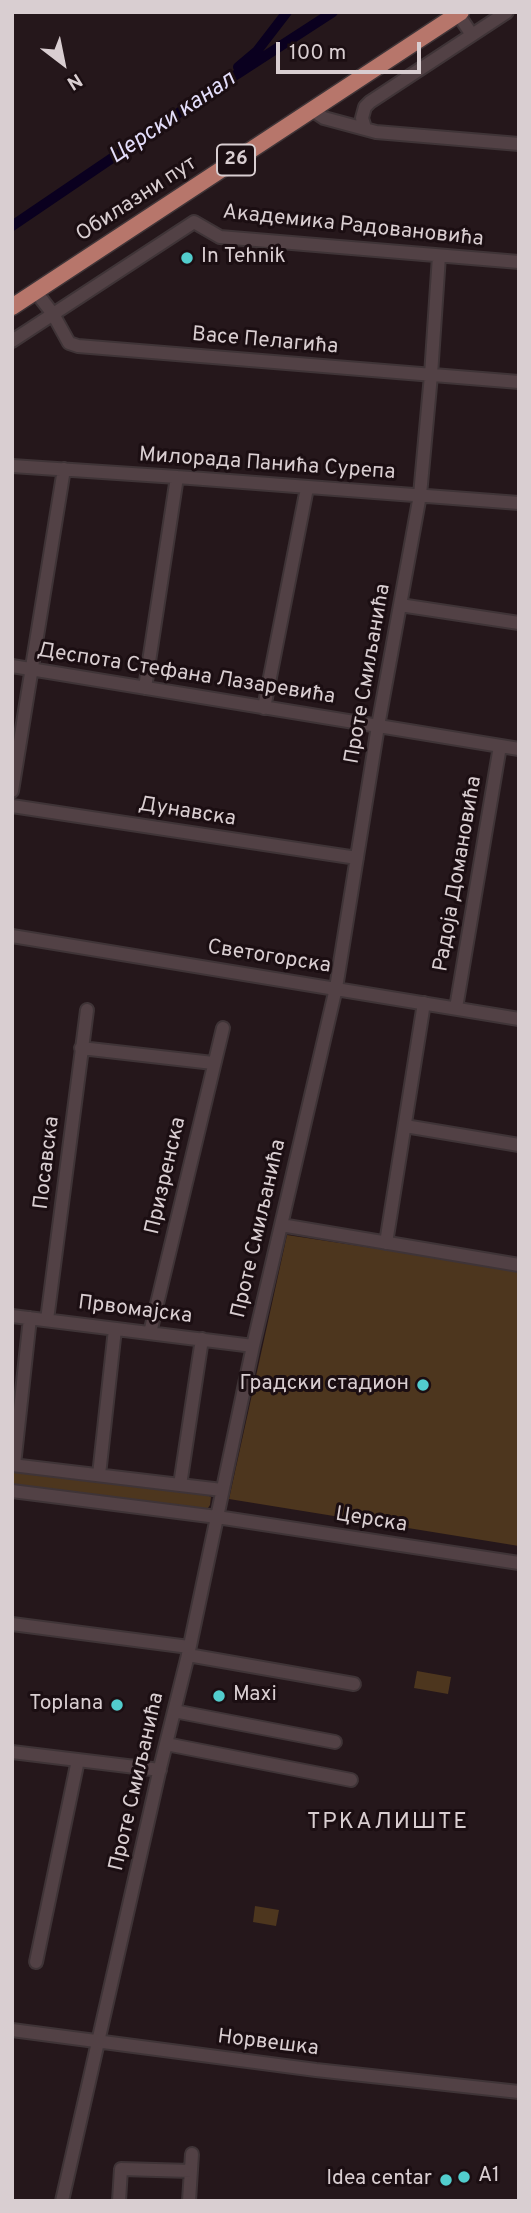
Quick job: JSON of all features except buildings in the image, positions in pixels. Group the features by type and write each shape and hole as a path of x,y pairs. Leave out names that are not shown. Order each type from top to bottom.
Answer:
{"main road":[{"name":"Обилазни пут","path":"12,307 459,13"}],"street":[{"path":"361,125 363,111 370,102 507,12"},
{"path":"459,13 471,34"},
{"path":"312,110 324,118 390,133 519,145"},
{"name":"Академика Радовановића","path":"12,341 194,222 220,237 519,262"},
{"name":"Проте Смиљанића","path":"62,2201 159,1770 189,1651 253,1346 336,988 378,726 420,495 439,256"},
{"name":"Васе Пелагића","path":"36,292 53,314 69,343 78,346 519,382"},
{"name":"Милорада Панића Сурепа","path":"12,466 519,503"},
{"path":"12,791 64,469"},
{"path":"145,688 177,477"},
{"path":"264,708 307,488"},
{"path":"400,605 519,623"},
{"name":"Деспота Стефана Лазаревића","path":"12,666 519,749"},
{"name":"Радоја Домановића","path":"456,1008 500,746"},
{"name":"Дунавска","path":"12,806 356,858"},
{"name":"Светогорска","path":"12,936 519,1019"},
{"path":"386,1243 424,1003"},
{"name":"Посавска","path":"47,1320 87,1010"},
{"name":"Призренска","path":"150,1333 223,1028"},
{"path":"81,1048 213,1063"},
{"path":"405,1126 519,1144"},
{"path":"281,1225 519,1265"},
{"name":"Првомајска","path":"12,1316 253,1346"},
{"path":"30,1318 13,1465 222,1490"},
{"path":"99,1475 115,1329"},
{"path":"180,1485 202,1339"},
{"name":"Церска","path":"12,1491 217,1517 519,1563"},
{"path":"12,1624 189,1651 354,1684"},
{"path":"174,1712 335,1742"},
{"path":"166,1744 351,1780"},
{"path":"12,1752 159,1770"},
{"path":"36,1962 78,1760"},
{"name":"Норвешка","path":"12,2030 316,2070 519,2092"},
{"path":"188,2201 192,2154"},
{"path":"119,2201 121,2169 191,2171"}],"shaded area":[{"path":"287,1235 519,1270 519,1546 229,1499"},
{"path":"12,1470 207,1495 211,1497 210,1505 206,1511 12,1487"},
{"path":"417,1671 451,1677 448,1694 414,1688"},
{"path":"255,1906 279,1910 276,1926 253,1922"}],"waterway":[{"path":"238,67 257,51 287,12"},
{"name":"Церски канал","path":"12,226 333,12"}],"place":[{"name":"In Tehnik","path":"187,258"},
{"name":"Градски стадион","path":"423,1385"},
{"name":"Maxi","path":"219,1696"},
{"name":"Toplana","path":"117,1705"},
{"name":"A1","path":"464,2177"},
{"name":"Idea centar","path":"446,2180"}],"district":[{"name":"ТРКАЛИШТЕ","path":"388,1823"}]}
